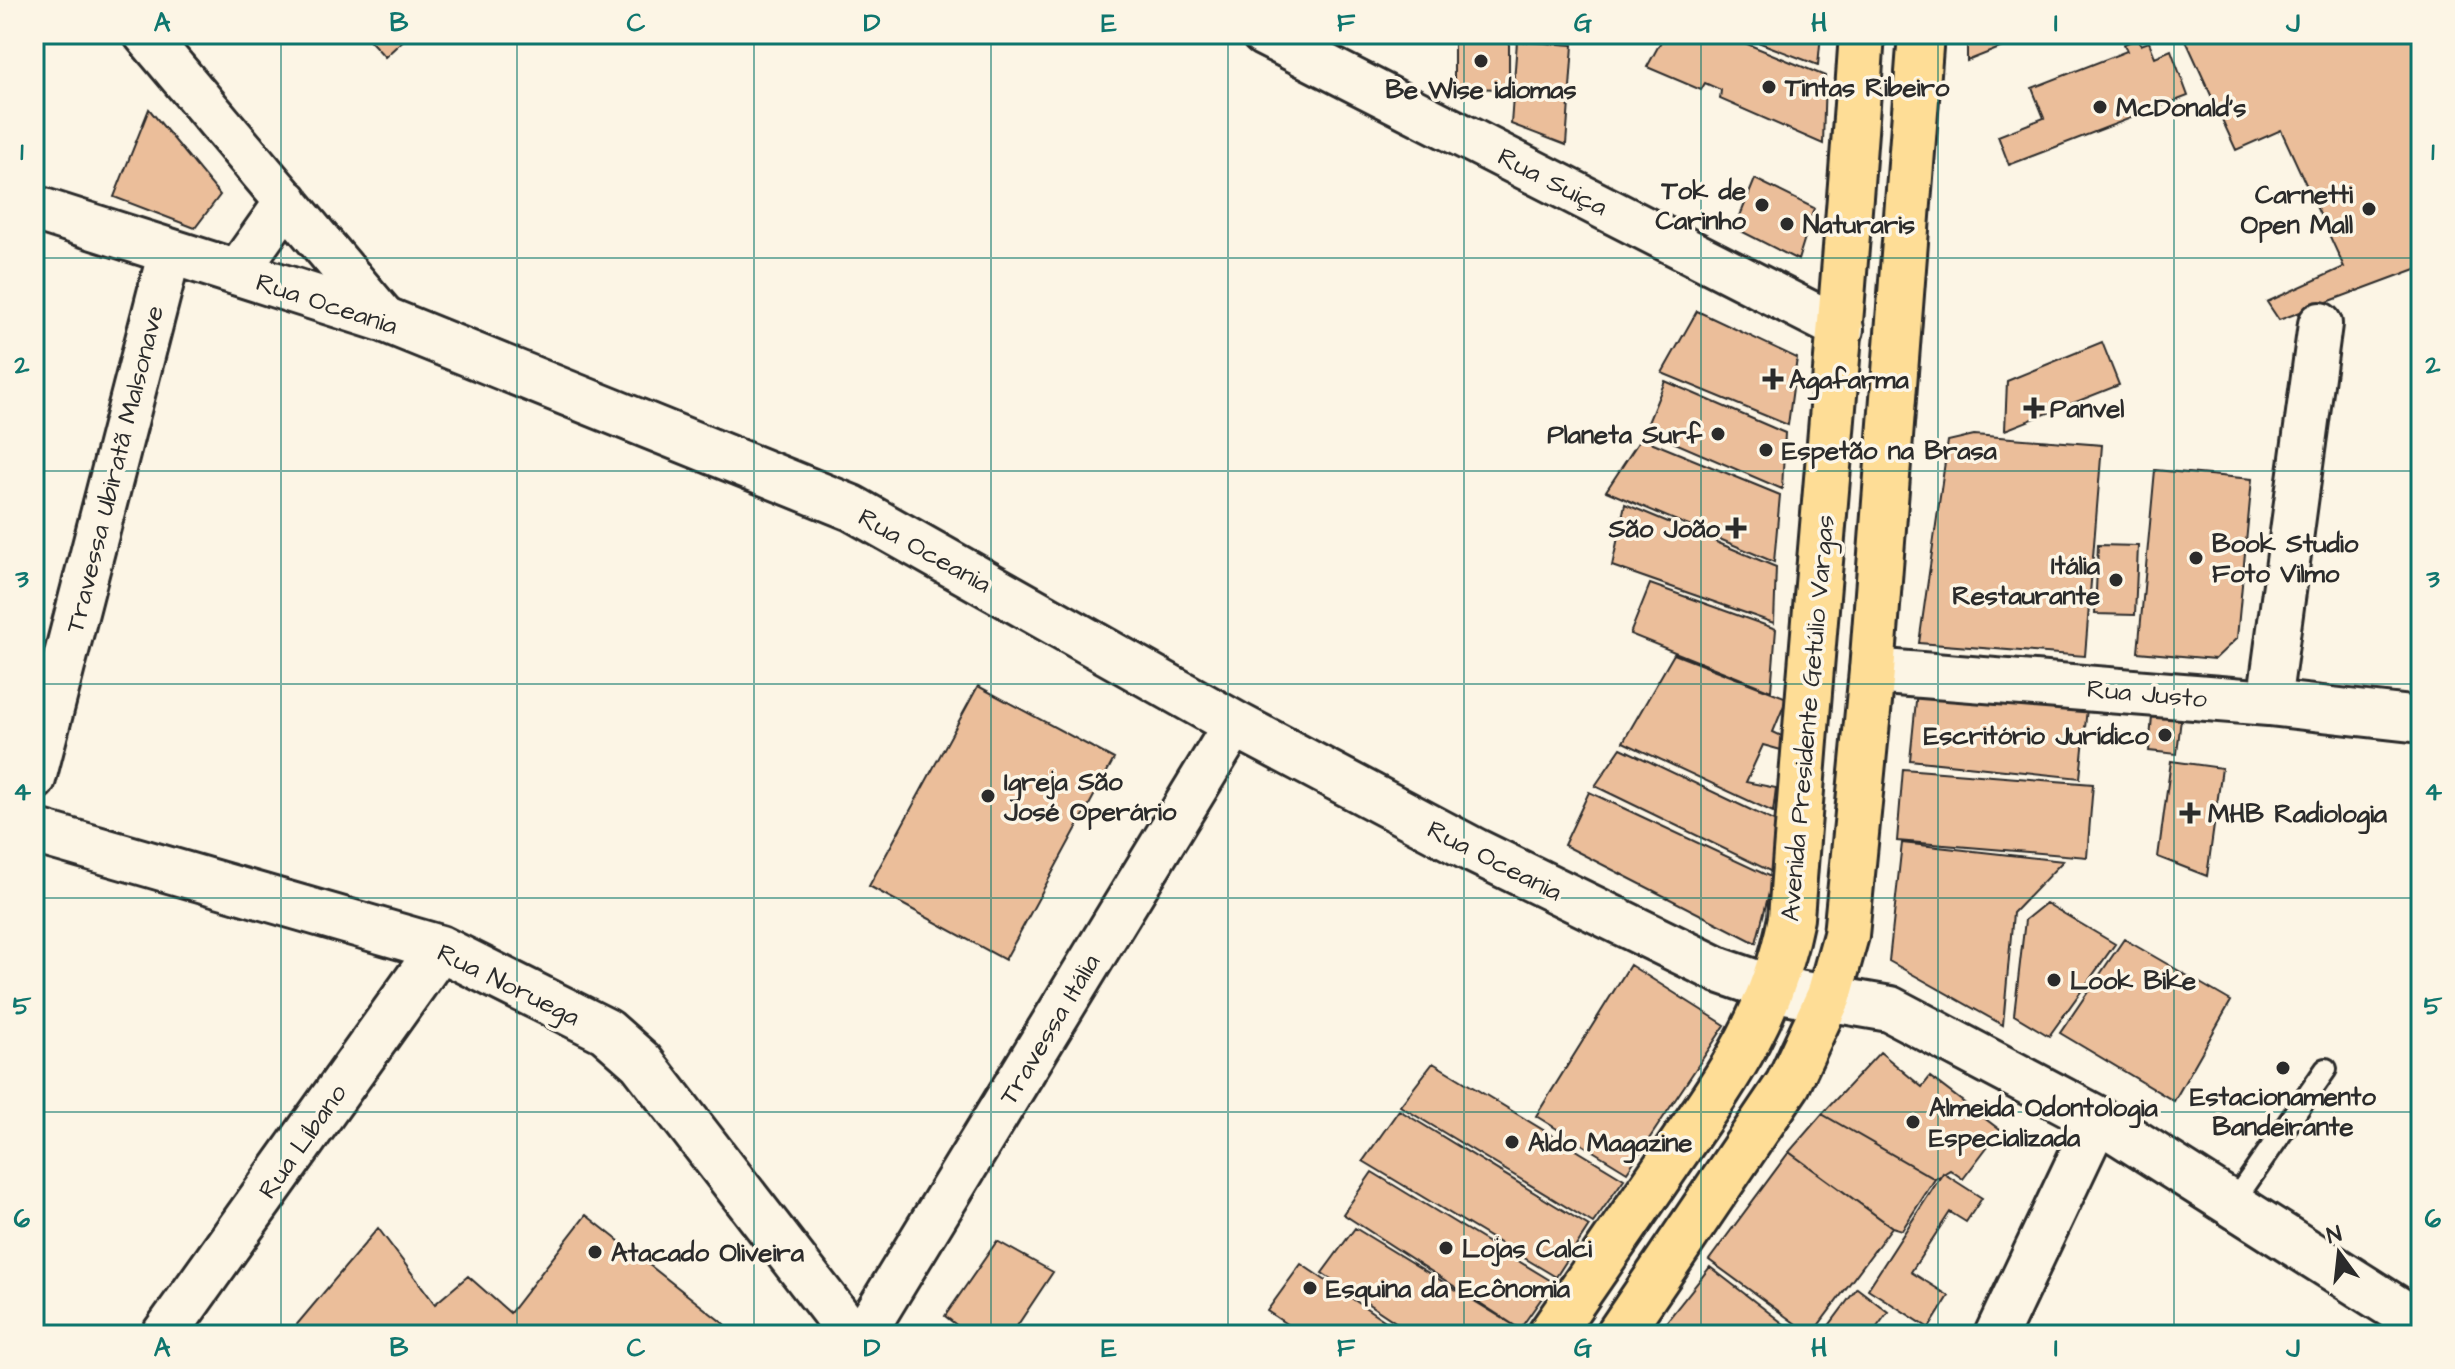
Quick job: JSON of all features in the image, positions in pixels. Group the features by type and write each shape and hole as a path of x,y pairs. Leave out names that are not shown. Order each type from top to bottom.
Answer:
{"main road":[{"name":"Avenida Presidente Getúlio Vargas","path":"1550,1335 1742,1057 1774,989 1791,918 1810,664 1842,329 1862,34"},
{"path":"1618,1335 1788,1084 1829,996 1846,935 1872,671 1921,34"}],"street":[{"path":"145,34 386,320"},
{"name":"Rua Suiça","path":"1263,34 1842,329"},
{"path":"236,273 287,201"},
{"name":"Rua Oceania","path":"34,208 386,320 852,508 1235,724 1475,851 1719,970 1774,989 1829,996 1890,1009 2098,1119 2421,1324"},
{"name":"Travessa Ubiratã Malsonave","path":"34,779 170,251"},
{"path":"2269,703 2320,324"},
{"name":"Rua Justo","path":"1872,671 2269,703 2421,720"},
{"name":"Travessa Itália","path":"863,1335 1235,724"},
{"name":"Rua Noruega","path":"34,831 440,948 606,1031 641,1062 852,1335"},
{"name":"Rua Líbano","path":"164,1335 440,948"},
{"path":"1996,1335 2098,1119"}],"lane":[{"path":"2232,1204 2326,1069"}],"building":[{"path":"364,34 410,34 385,57"},
{"name":"Be Wise idiomas","path":"1454,34 1509,34 1509,89 1454,88"},
{"name":"Tintas Ribeiro","path":"1665,34 1723,34 1825,76 1823,144 1720,99 1721,90 1705,83 1701,90 1647,67"},
{"path":"1737,34 1821,34 1818,65"},
{"path":"1967,34 2035,34 1967,61"},
{"name":"Carnetti Open Mall","path":"2183,34 2421,34 2421,267 2279,320 2267,302 2344,267 2281,130 2236,150"},
{"name":"McDonald's","path":"2139,38 2141,45 2149,42 2155,57 2171,50 2188,96 2009,165 1998,136 2044,118 2032,88 2127,51 2124,44"},
{"path":"1517,41 1573,45 1566,145 1511,124"},
{"path":"149,109 220,195 195,228 114,197"},
{"path":"1755,179 1814,208 1798,260 1735,228"},
{"path":"1697,311 1797,358 1788,425 1662,373"},
{"name":"Panvel","path":"2102,342 2119,385 2005,430 2007,381"},
{"path":"1665,381 1785,433 1782,489 1645,430"},
{"path":"1974,435 2102,445 2085,656 1919,643 1948,441"},
{"name":"São João","path":"1641,438 1780,495 1774,562 1606,491"},
{"name":"Book Studio Foto Vilmo","path":"2155,470 2252,479 2237,638 2215,659 2138,652"},
{"path":"1625,504 1776,567 1774,623 1612,566"},
{"name":"Itália Restaurante","path":"2098,545 2138,546 2135,615 2095,614"},
{"path":"1650,584 1776,629 1771,691 1630,634"},
{"path":"1674,654 1787,698 1773,732 1786,738 1781,750 1763,745 1746,782 1776,788 1773,812 1623,742"},
{"path":"978,686 1114,759 1005,960 869,886"},
{"path":"1917,691 2087,708 2080,778 1910,760"},
{"name":"Escritório Jurídico","path":"2152,716 2181,718 2177,754 2149,751"},
{"path":"1621,748 1776,822 1776,874 1595,786"},
{"name":"MHB Radiologia","path":"2171,761 2222,768 2207,876 2158,857"},
{"path":"1903,769 2093,784 2087,857 1897,841"},
{"path":"1589,792 1773,878 1756,943 1564,845"},
{"path":"1902,843 2063,861 2013,913 2003,1025 1889,961"},
{"name":"Look Bike","path":"2046,903 2115,944 2049,1036 2014,1015 2025,920"},
{"path":"2124,939 2231,1001 2174,1101 2060,1033"},
{"path":"1630,965 1725,1025 1627,1172 1536,1116"},
{"name":"Almeida Odontologia Especializada","path":"1880,1052 1922,1087 1930,1077 2000,1130 1963,1179 1950,1170 1935,1179 1822,1114"},
{"name":"Aldo Magazine","path":"1433,1063 1624,1179 1593,1223 1400,1106"},
{"path":"1399,1110 1589,1226 1556,1277 1363,1161"},
{"path":"1822,1114 1935,1179 1902,1230 1892,1227 1789,1152"},
{"path":"1789,1152 1892,1227 1811,1335 1709,1260"},
{"name":"Lojas Calci","path":"1372,1172 1553,1282 1520,1329 1343,1214"},
{"path":"1943,1173 1982,1198 1966,1222 1950,1212 1911,1272 1949,1296 1929,1328 1868,1289"},
{"name":"Atacado Oliveira","path":"586,1215 738,1335 288,1335 378,1228 435,1304 468,1276 510,1313"},
{"path":"1355,1228 1520,1329 1516,1335 1415,1335 1322,1273"},
{"path":"997,1241 1053,1272 1011,1335 969,1335 945,1316"},
{"name":"Esquina da Ecônomia","path":"1301,1264 1406,1335 1303,1335 1267,1311"},
{"path":"1710,1267 1798,1335 1656,1335"},
{"path":"1857,1288 1888,1312 1871,1335 1822,1335"}],"place":[{"name":"Be Wise idiomas","path":"1481,61"},
{"name":"Tintas Ribeiro","path":"1769,87"},
{"name":"McDonald's","path":"2100,107"},
{"name":"Tok de Carinho","path":"1762,205"},
{"name":"Carnetti Open Mall","path":"2369,209"},
{"name":"Naturaris","path":"1787,224"},
{"name":"Agafarma","path":"1773,379"},
{"name":"Panvel","path":"2034,408"},
{"name":"Planeta Surf","path":"1718,434"},
{"name":"Espetão na Brasa","path":"1766,450"},
{"name":"São João","path":"1736,528"},
{"name":"Book Studio Foto Vilmo","path":"2196,558"},
{"name":"Itália Restaurante","path":"2116,580"},
{"name":"Escritório Jurídico","path":"2165,735"},
{"name":"Igreja São José Operário","path":"988,796"},
{"name":"MHB Radiologia","path":"2190,813"},
{"name":"Look Bike","path":"2054,980"},
{"name":"Estacionamento Bandeirante","path":"2283,1068"},
{"name":"Almeida Odontologia Especializada","path":"1913,1122"},
{"name":"Aldo Magazine","path":"1512,1142"},
{"name":"Lojas Calci","path":"1446,1248"},
{"name":"Atacado Oliveira","path":"595,1252"},
{"name":"Esquina da Ecônomia","path":"1310,1288"}]}
